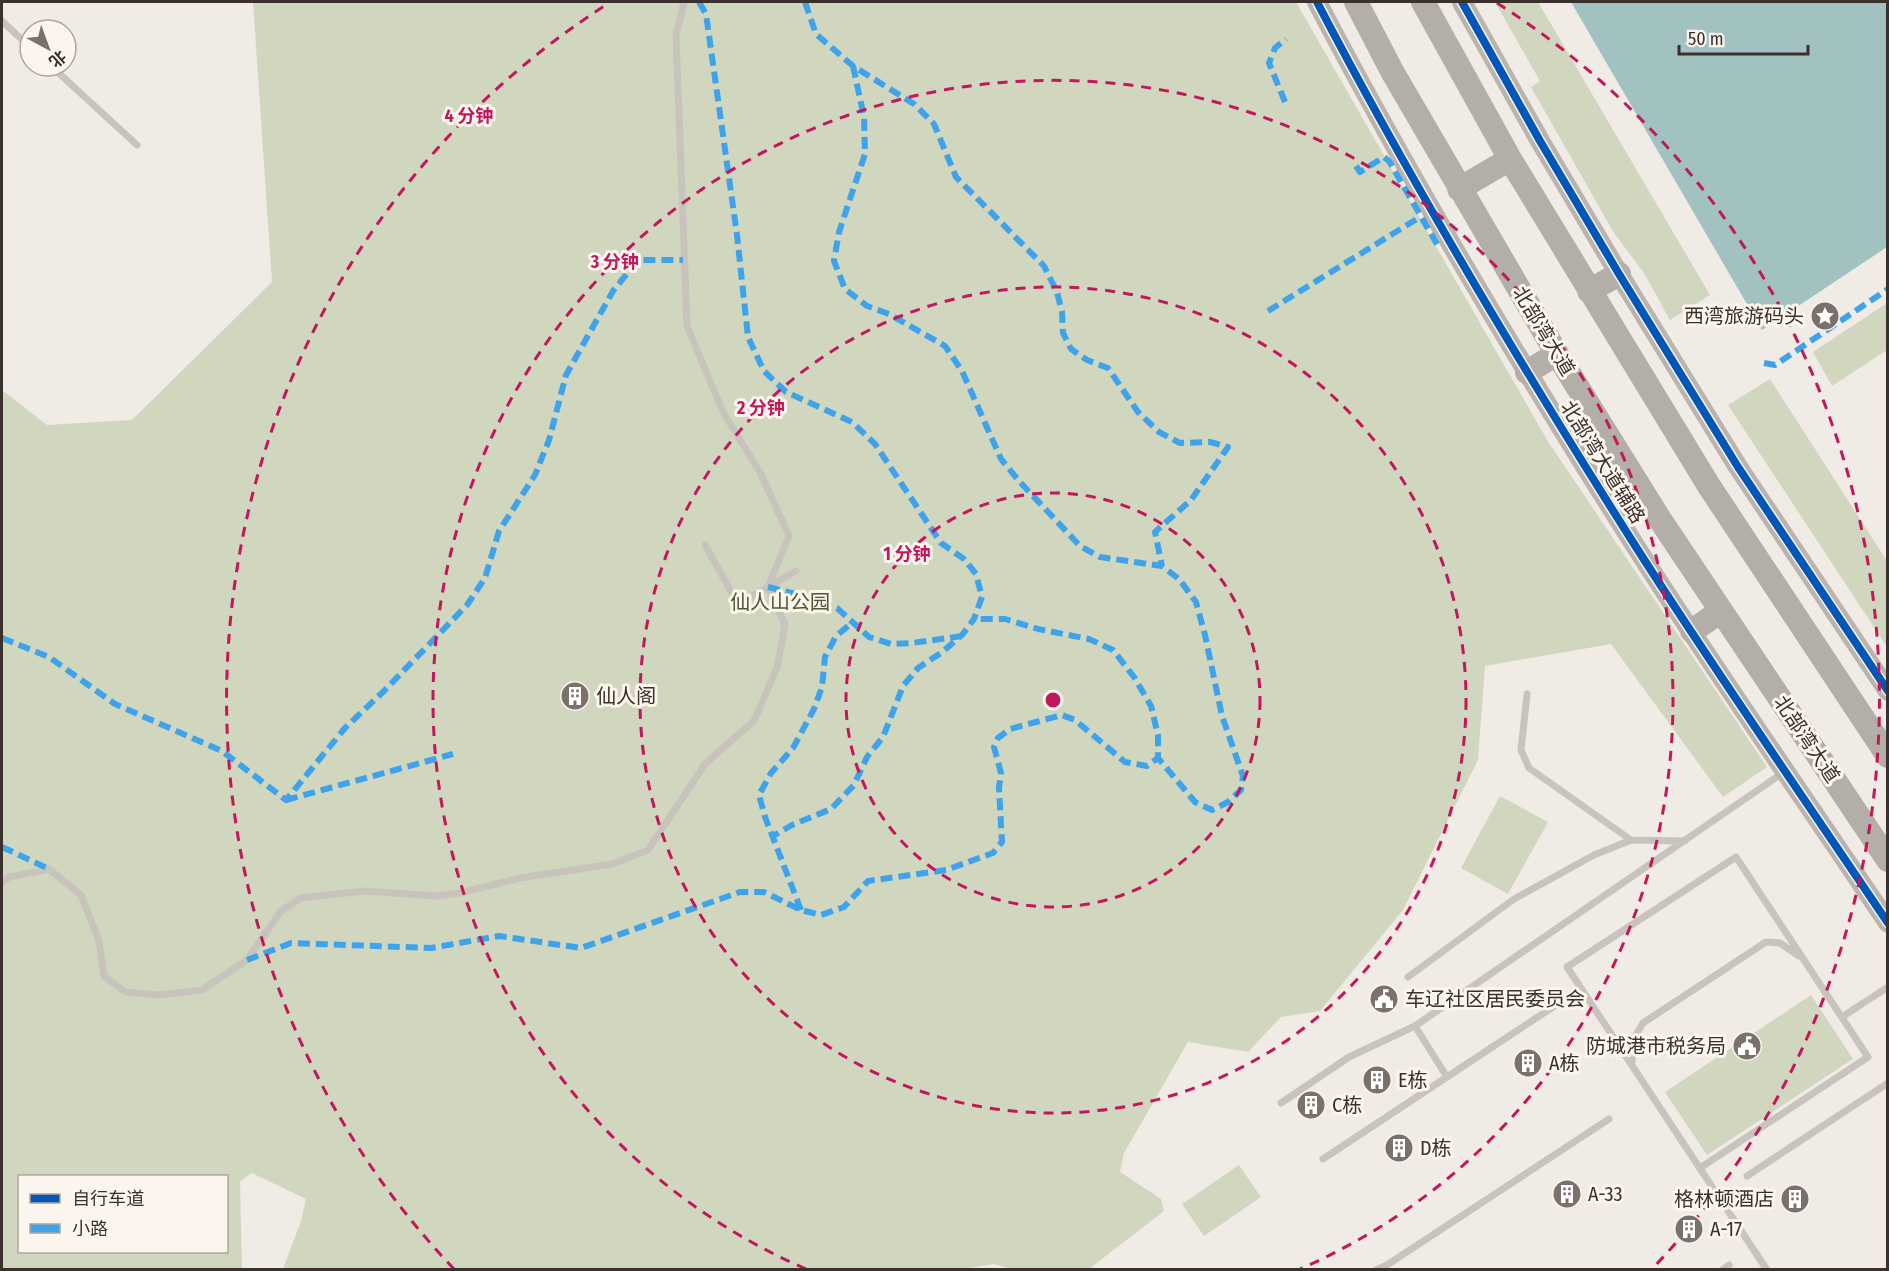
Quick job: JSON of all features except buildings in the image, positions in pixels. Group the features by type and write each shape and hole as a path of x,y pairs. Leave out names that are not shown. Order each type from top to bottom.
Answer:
{"highway":[{"name":"北部湾大道","path":"1356,2 1393,73 1459,189 1557,354 1659,518 1887,860"},
{"path":"1423,2 1510,159 1589,291 1709,486 1887,756"},
{"path":"1459,189 1510,159"},
{"path":"1589,291 1619,274"},
{"path":"1527,372 1557,354"},
{"path":"1692,631 1721,611"}],"main road":[{"name":"北部湾大道辅路","path":"1317,2 1362,89 1527,372 1637,549 1887,923"},
{"path":"1462,2 1540,141 1738,467 1885,681"}],"lane":[{"path":"2,882 9,877 49,869 81,895 99,941 104,976 125,992 159,995 202,990 247,960 280,911 301,898 364,891 437,896 460,893 520,878 612,864 648,850 705,764 754,721 777,668 785,625 768,587 789,536 761,474 723,412 687,326 676,35 684,2"},
{"path":"2,21 18,36"},
{"path":"64,78 137,145"},
{"path":"705,545 738,604 796,571"},
{"path":"1527,694 1521,750 1529,768 1631,840"},
{"path":"1281,1103 1349,1057 1414,1026 1786,771"},
{"path":"1408,977 1514,899 1594,855 1631,840 1684,840"},
{"path":"1700,1168 1868,1057 1736,857 1567,967 1700,1168 1767,1269"},
{"path":"1632,1065 1633,1040 1643,1023 1766,942 1780,943 1804,960"},
{"path":"1842,1017 1887,987"},
{"path":"1323,1159 1564,999"},
{"path":"1414,1026 1447,1077"},
{"path":"1747,1176 1887,1083"},
{"path":"1376,1269 1387,1265 1609,1119"}],"green space":[{"name":"仙人山公园","path":"253,2 1296,2 1547,440 1767,767 1723,797 1611,644 1485,666 1478,760 1403,910 1320,1011 1281,1017 1248,1052 1188,1042 1124,1153 1120,1172 1161,1199 1164,1211 1089,1269 1010,1269 994,1264 955,1270 283,1269 301,1221 306,1199 252,1173 240,1181 242,1269 2,1269 2,390 47,425 132,420 272,282"},
{"path":"1495,2 1538,2 1710,295 1670,320 1644,273 1614,233 1531,87 1540,81"},
{"path":"1887,303 1887,350 1832,386 1813,352"},
{"path":"1770,379 1887,561 1887,647 1728,405"},
{"path":"1500,796 1548,822 1508,894 1461,868"},
{"path":"1811,995 1853,1059 1707,1155 1665,1092"},
{"path":"1239,1165 1261,1197 1204,1236 1182,1204"}],"water":[{"path":"1571,2 1887,2 1887,247 1762,330"}],"marked path":[{"path":"699,2 706,14 737,235 748,337 764,371 786,392 852,422 875,444 941,543 964,559 976,574 982,597 974,619 962,635 941,653 918,668 903,686 883,737 867,757 854,785 831,809 792,825 773,836"},
{"path":"805,2 816,34 853,66 914,104 934,124 956,177 1044,266 1057,292 1062,312 1063,333 1071,349 1087,360 1108,368 1138,412 1159,432 1180,443 1210,442 1228,447 1191,500 1155,532 1162,566"},
{"path":"1285,102 1269,63 1275,48 1286,39"},
{"path":"853,66 864,117 865,154 839,232 834,261 845,289 867,306 889,314 945,346 962,371 1001,459 1080,546 1100,557 1162,566 1179,579 1196,602 1222,716 1243,776 1241,790 1228,802 1212,810 1195,802 1158,758"},
{"path":"1356,166 1360,172 1384,157 1389,161 1438,246"},
{"path":"1268,311 1420,217"},
{"path":"2,638 49,657 115,704 222,751 286,800 345,728 467,605 485,578 499,531 535,475 549,440 566,375 613,291 638,260 683,260"},
{"path":"1764,363 1775,365 1888,289"},
{"path":"768,587 837,608 869,637 891,644 962,636"},
{"path":"247,960 291,943 431,948 499,936 581,948 740,892 764,892 801,910 821,915 844,907 868,881 946,870 993,853 1002,842 999,788 1001,773 994,747 998,738 1010,729 1062,715 1075,720 1125,762 1147,766 1158,758 1158,735 1151,706 1134,677 1113,650 1089,639 1038,629 1005,619 974,619"},
{"path":"801,910 765,817 759,795 771,773 793,748 814,709 822,687 825,657 836,636 853,622"},
{"path":"286,800 453,754"},
{"path":"2,847 49,869"}],"cycle path":[{"path":"1317,2 1470,278 1552,413 1698,642 1888,923"},
{"path":"1462,2 1540,141 1738,467 1888,691"}],"place":[{"name":"西湾旅游码头","path":"1825,316"},
{"name":"仙人阁","path":"575,696"},
{"name":"车辽社区居民委员会","path":"1384,999"},
{"name":"防城港市税务局","path":"1747,1046"},
{"name":"A栋","path":"1528,1063"},
{"name":"E栋","path":"1377,1080"},
{"name":"C栋","path":"1311,1105"},
{"name":"D栋","path":"1399,1148"},
{"name":"A-33","path":"1567,1194"},
{"name":"格林顿酒店","path":"1795,1199"},
{"name":"A-17","path":"1689,1229"}]}
